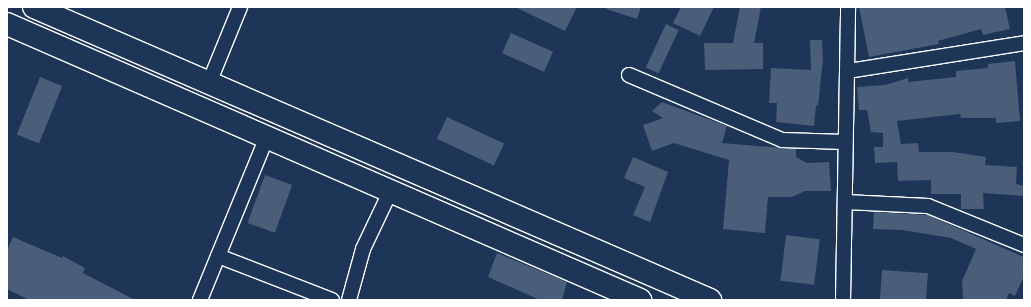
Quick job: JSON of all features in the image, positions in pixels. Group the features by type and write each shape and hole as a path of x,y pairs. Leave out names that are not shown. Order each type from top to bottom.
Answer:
{"main road":[{"path":"34,7 705,299"},
{"path":"7,24 391,190 640,300"},
{"path":"161,90 172,67"}],"street":[{"path":"209,83 240,7"},
{"path":"843,300 848,7"},
{"path":"848,71 1024,43"},
{"path":"629,75 782,140 845,142"},
{"path":"200,300 267,137"},
{"path":"349,300 363,249 391,190"},
{"path":"845,202 928,206 1024,245"},
{"path":"218,256 332,300"}],"building":[{"path":"515,7 577,7 565,31"},
{"path":"607,7 641,7 637,19 606,9"},
{"path":"681,7 714,7 700,36 673,23"},
{"path":"740,7 761,7 754,43 763,43 763,69 705,70 704,43 733,43"},
{"path":"859,7 1005,7 1010,29 983,35 981,29 938,41 939,44 869,57"},
{"path":"666,24 679,30 658,73 646,68"},
{"path":"511,33 553,52 544,72 502,53"},
{"path":"810,40 822,40 823,59 818,106 816,105 814,126 776,122 777,103 769,103 771,68 811,70"},
{"path":"1015,61 1020,121 996,123 996,118 961,118 960,114 897,121 901,144 918,143 919,152 953,152 986,157 985,165 1017,167 1016,184 1024,186 1024,196 983,193 984,209 961,209 961,194 931,194 931,180 898,181 897,162 875,163 874,147 883,147 883,133 871,132 867,110 859,110 857,87 885,85 908,78 908,82 956,77 956,71 988,68 988,64"},
{"path":"40,77 62,86 39,143 17,134"},
{"path":"662,102 727,126 722,143 796,149 796,157 807,163 829,162 831,191 805,191 792,197 768,197 765,233 723,229 729,160 674,143 652,151 643,125 663,118 652,111"},
{"path":"447,117 504,144 494,165 437,139"},
{"path":"633,157 668,172 650,222 633,215 645,187 624,178"},
{"path":"265,175 292,185 275,233 248,223"},
{"path":"874,212 928,215 1024,257 1024,276 1015,296 1009,293 1006,300 963,300 962,281 976,249 951,238 902,230 873,229"},
{"path":"786,235 820,239 814,285 780,281"},
{"path":"13,237 62,258 63,256 85,268 83,273 135,300 29,300 7,289 7,250"},
{"path":"497,253 567,282 562,300 540,300 488,277"},
{"path":"882,270 928,273 926,300 880,300"}]}
